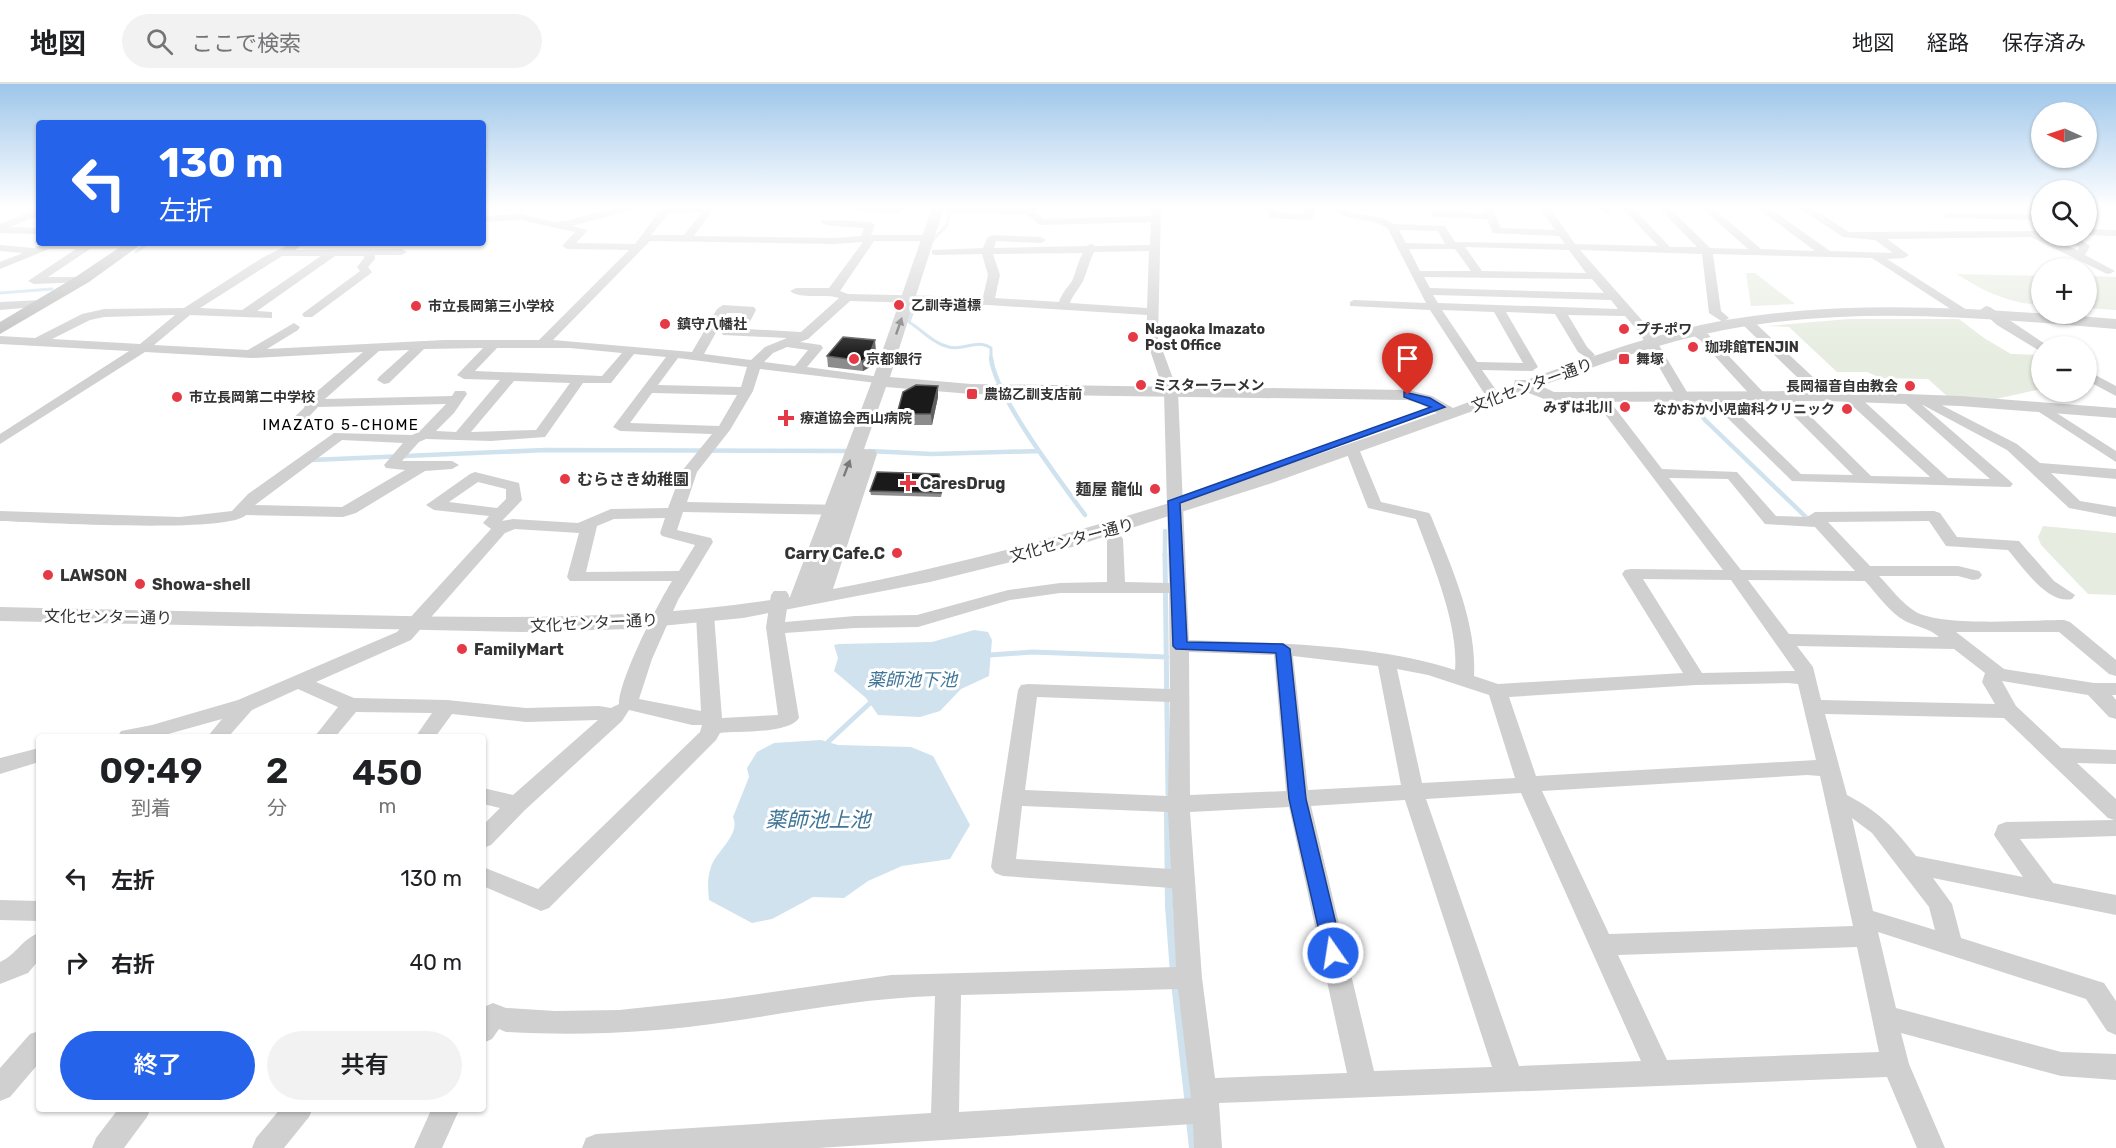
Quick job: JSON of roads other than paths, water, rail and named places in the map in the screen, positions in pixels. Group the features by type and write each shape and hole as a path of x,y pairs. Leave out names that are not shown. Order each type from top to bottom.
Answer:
{"main road":[{"path":"0,329 115,258"}],"street":[{"path":"0,266 19,258"},
{"path":"70,258 34,281 83,279"},
{"path":"0,440 144,347 187,311 273,258"},
{"path":"246,314 325,258"},
{"path":"308,314 366,272 362,267 370,258"},
{"path":"390,265 397,258"},
{"path":"543,343 628,258"},
{"path":"831,292 839,286 856,258"},
{"path":"914,300 924,258"},
{"path":"299,682 351,705 447,706 526,715 599,713 621,710 712,722 780,722 789,718 775,627 799,596 840,510 914,300 933,258"},
{"path":"988,301 994,275 989,258"},
{"path":"1063,306 1068,292 1078,280 1080,268 1085,258"},
{"path":"1155,258 1152,338 1155,352 1171,392 1174,506 1169,588 1180,646 1173,696 1172,804 1178,978 1197,1106 1208,1148"},
{"path":"1409,258 1458,345 1489,390"},
{"path":"1465,258 1478,274"},
{"path":"1521,258 1533,275"},
{"path":"1579,258 1631,313 1683,397"},
{"path":"1708,258 1715,313 1723,318"},
{"path":"1877,258 1960,310"},
{"path":"2082,258 2109,272"},
{"path":"1418,274 1595,276"},
{"path":"796,291 831,292 847,297 988,301 1152,312"},
{"path":"1427,291 1616,297"},
{"path":"486,836 517,804 621,710 669,600 705,542 668,533 674,510 690,471 723,430 746,391 754,364 769,350 789,344 804,336 847,297"},
{"path":"0,306 42,304"},
{"path":"1354,304 1631,313"},
{"path":"1497,308 1536,370"},
{"name":"文化センター通り","path":"664,614 705,615 799,596 1174,506 1352,448 1445,411 1489,390 1522,384 1536,370 1723,318 1834,308 1960,310 2116,319"},
{"path":"696,356 723,309 750,310 738,332"},
{"path":"1558,310 1582,349 1589,355"},
{"name":"文化センター通り","path":"0,600 423,617 529,626 664,614 799,596 934,575 1109,530 1649,339 1747,322 1843,313 1960,310"},
{"path":"38,342 86,317 104,313 187,311 268,315"},
{"path":"1989,312 2031,340"},
{"name":"文化センター通り","path":"1989,312 2116,324"},
{"path":"1747,322 1825,396"},
{"path":"252,354 294,327"},
{"path":"710,332 804,336"},
{"path":"1693,332 1704,337 1758,395"},
{"path":"0,340 252,354 495,343 543,343 696,356 886,382 971,389 1408,395 1426,400 1445,411"},
{"path":"495,343 464,375 606,380 631,350"},
{"path":"789,344 817,348 798,370"},
{"path":"384,380 420,346"},
{"path":"297,421 311,409 312,403 375,348"},
{"path":"675,354 620,427 723,430"},
{"path":"1474,366 1536,370"},
{"path":"452,465 421,467 391,465 456,400 473,376"},
{"path":"460,436 510,377"},
{"path":"4,519 180,522 237,515 254,497 339,436 540,434 579,379"},
{"path":"2097,381 2116,392"},
{"path":"1522,384 1552,397 1600,399 1758,395 1825,396 1914,399 2116,413"},
{"path":"649,389 746,391"},
{"path":"1781,395 1866,479"},
{"path":"1712,396 1797,478 2005,484 1914,399"},
{"path":"1851,397 1944,482"},
{"path":"1600,399 1736,574 1803,667 1837,801 1895,1064 1931,1148"},
{"path":"1914,399 2012,447 2075,504 2116,512"},
{"path":"312,403 456,400"},
{"path":"2041,407 2116,458"},
{"path":"1352,448 1374,505 1423,516 1447,579 1466,652 1464,680"},
{"path":"242,510 350,510 421,467"},
{"path":"2036,467 2116,474"},
{"path":"1656,473 1732,475 1771,521 1819,522"},
{"path":"140,734 245,705 404,636 499,530 502,521 513,524 580,528 611,514 674,510 840,510"},
{"path":"2066,595 2048,585 2013,545 1952,542 1934,516 1815,517 1901,610 1912,617 1937,626 2000,674 2094,689 2116,689"},
{"path":"590,523 576,577 683,576"},
{"path":"1109,530 1115,539 1116,587"},
{"path":"1696,679 1631,574 1867,574 1958,571 1973,575"},
{"path":"775,627 796,628 855,622 918,621 1008,595 1060,588 1169,588"},
{"name":"文化センター通り","path":"0,614 423,617"},
{"path":"486,877 541,901 709,735 712,722 705,615"},
{"path":"1937,626 2064,626 2116,670"},
{"path":"1785,640 1959,643"},
{"path":"1180,646 1283,649 1386,661 1431,669 1497,691 1696,679 1788,677 1806,679"},
{"path":"1283,649 1298,799 1364,1086"},
{"path":"1386,661 1413,792 1510,1080"},
{"path":"2000,674 1992,677 1992,682 2009,711 2116,812"},
{"path":"2094,689 2116,712"},
{"path":"1173,696 1028,690 1003,867 1174,879"},
{"path":"1497,691 1528,785 1660,1074"},
{"path":"220,734 245,705"},
{"path":"327,734 351,705"},
{"path":"427,734 447,706"},
{"path":"1813,706 2009,711"},
{"path":"2058,755 2116,757"},
{"path":"0,766 36,756"},
{"path":"1013,798 1172,804 1298,799 1806,767 1829,769"},
{"path":"486,797 517,804"},
{"path":"1837,801 1860,812 1880,827 1940,904 1951,945"},
{"path":"2045,890 2005,835 2006,831 2116,828"},
{"path":"1909,864 2116,905"},
{"path":"0,910 36,911"},
{"path":"1601,945 1863,926 1951,945 2096,991 2116,1023"},
{"path":"0,973 19,965 36,946"},
{"path":"486,1017 555,1023 619,1023 723,1011 891,986 1178,978"},
{"path":"945,1127 948,985"},
{"path":"1884,1017 2061,1064 2116,1067"},
{"path":"0,1088 36,1046"},
{"path":"596,1148 945,1127 1197,1106 1364,1086 1895,1064"},
{"path":"106,1148 134,1112"},
{"path":"266,1148 296,1112"},
{"path":"428,1148 444,1112"}],"water":[{"name":"薬師池下池","path":"974,630 988,632 992,640 989,676 961,689 940,711 920,717 878,715 866,698 834,671 838,658 834,645 932,642"},
{"name":"薬師池上池","path":"821,740 838,745 911,747 933,756 970,825 950,859 902,866 868,881 844,898 813,897 772,919 752,923 709,900 708,888 711,867 734,830 733,817 749,777 747,768 757,752 774,743"}],"waterway":[{"path":"0,293 52,289"},
{"path":"910,302 914,308 909,322 933,340 955,348 976,344 986,345 991,348 991,358"},
{"path":"991,358 995,374 1016,416 1085,515"},
{"path":"1688,396 1705,420 1809,520"},
{"path":"312,460 546,450 851,451"},
{"path":"869,451 932,454 1039,451"},
{"path":"1165,531 1165,554"},
{"path":"1165,554 1166,657"},
{"path":"990,655 1032,652 1166,657"},
{"path":"1166,657 1168,794"},
{"path":"828,742 870,703"},
{"path":"1168,812 1169,906 1174,973"},
{"path":"1175,983 1189,1105"},
{"path":"1190,1120 1193,1148"}],"place":[{"name":"乙訓寺道標","path":"899,305"},
{"name":"市立長岡第三小学校","path":"416,306"},
{"name":"鎮守八幡社","path":"665,324"},
{"name":"プチポワ","path":"1624,329"},
{"name":"Nagaoka Imazato Post Office","path":"1133,337"},
{"name":"珈琲館TENJIN","path":"1693,347"},
{"name":"京都銀行","path":"854,359"},
{"name":"舞塚","path":"1624,359"},
{"name":"ミスターラーメン","path":"1141,385"},
{"name":"長岡福音自由教会","path":"1910,386"},
{"name":"農協乙訓支店前","path":"972,394"},
{"name":"市立長岡第二中学校","path":"177,397"},
{"name":"みずは北川","path":"1625,407"},
{"name":"なかおか小児歯科クリニック","path":"1847,409"},
{"name":"療道協会西山病院","path":"786,418"},
{"name":"むらさき幼稚園","path":"565,479"},
{"name":"CaresDrug","path":"908,483"},
{"name":"麺屋 龍仙","path":"1155,489"},
{"name":"Carry Cafe.C","path":"897,553"},
{"name":"LAWSON","path":"48,575"},
{"name":"Showa-shell","path":"140,584"},
{"name":"FamilyMart","path":"462,649"}],"district":[{"name":"IMAZATO 5-CHOME","path":"341,425"}]}
